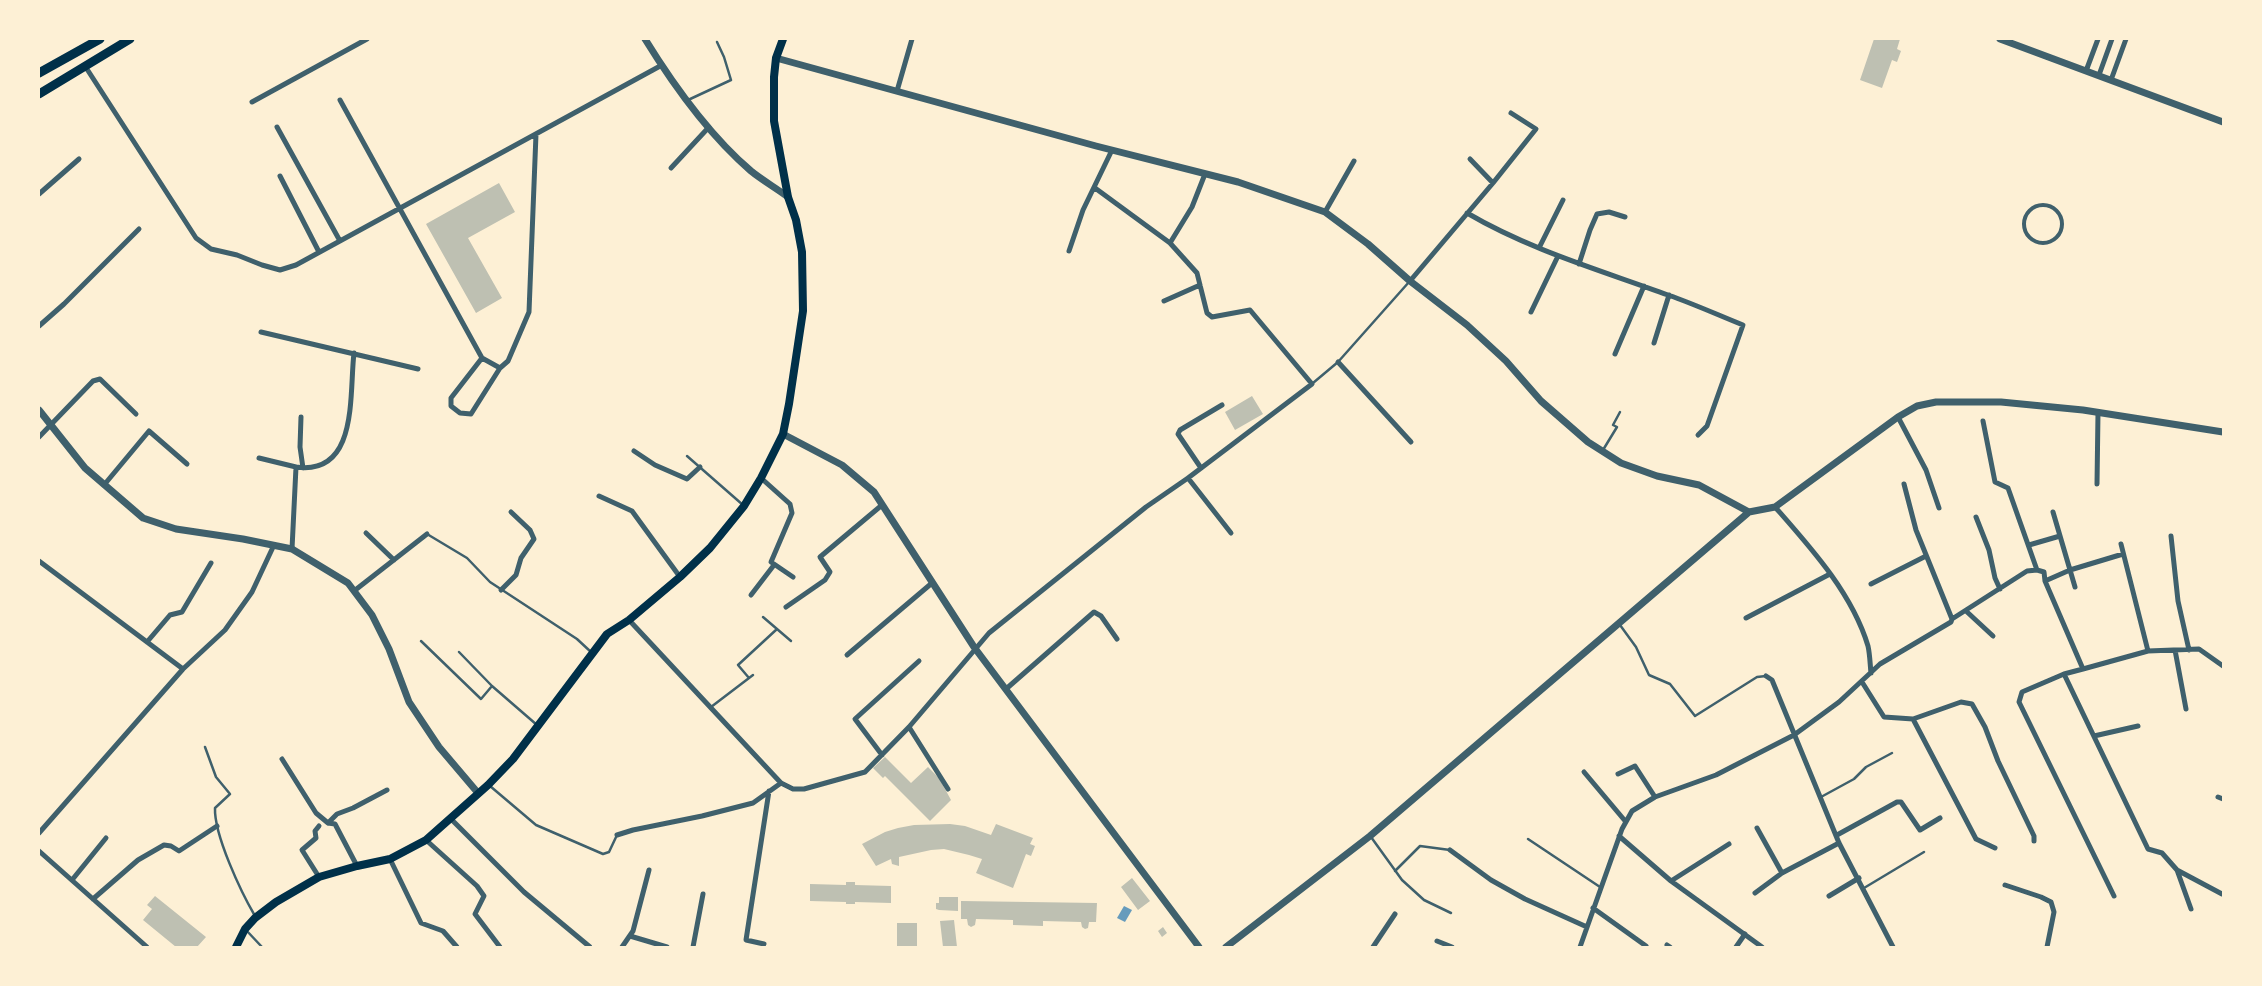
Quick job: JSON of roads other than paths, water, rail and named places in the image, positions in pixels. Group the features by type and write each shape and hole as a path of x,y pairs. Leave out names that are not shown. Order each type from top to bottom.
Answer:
{"highway":[{"path":"39,73 100,39"},
{"path":"39,94 130,39"}],"main road":[{"path":"236,947 245,929 255,918 276,902 319,877 390,859 426,840 488,785 513,759 591,652 607,634 629,620 680,577 710,548 744,506 761,478 783,434 803,311 802,252 796,220 788,197 774,121 773,95 776,58 783,39"}],"street":[{"path":"252,102 367,39"},
{"path":"645,39 688,100 725,146 751,171 788,197"},
{"path":"897,91 912,39"},
{"path":"2000,39 2223,122"},
{"path":"2086,71 2098,39"},
{"path":"2099,75 2112,39"},
{"path":"2111,80 2126,39"},
{"path":"776,58 1112,150 1238,182 1325,212 1368,244 1410,281 1467,326 1506,361 1542,401 1588,442 1621,463 1657,476 1699,485 1748,512"},
{"path":"85,66 196,238 211,249 237,254 262,266 280,270 296,265 662,65"},
{"path":"340,100 398,209 482,358 500,368"},
{"path":"1410,281 1493,184 1536,129 1511,113"},
{"path":"276,127 340,241"},
{"path":"671,168 709,127"},
{"path":"482,358 450,398 451,406 460,413 471,414 500,368 508,361 529,312 536,134"},
{"path":"1069,251 1083,210 1112,150"},
{"path":"39,194 78,159"},
{"path":"1470,159 1493,184"},
{"path":"1325,212 1354,161"},
{"path":"1170,243 1192,208 1205,174"},
{"path":"280,176 319,252"},
{"path":"629,620 781,783 793,789 804,789 865,772 909,727 974,647 989,632 1139,513 1312,384 1250,310 1212,317 1207,313 1197,273 1170,243 1095,188"},
{"path":"1539,248 1563,200"},
{"path":"2041,205 2052,207 2057,211 2062,222 2062,228 2055,238 2044,243 2038,242 2027,235 2023,222 2029,210 2041,205"},
{"path":"1579,264 1597,214 1609,212 1625,217"},
{"path":"1467,213 1495,229 1558,256 1669,295 1743,325 1707,426 1698,435"},
{"path":"39,326 64,304 139,229"},
{"path":"1531,312 1558,256"},
{"path":"1164,301 1200,285"},
{"path":"1615,354 1644,286"},
{"path":"1654,344 1669,295"},
{"path":"261,332 418,369"},
{"path":"260,458 302,468 323,466 329,462 343,441 352,404 350,380 354,354"},
{"path":"1338,362 1411,442"},
{"path":"39,437 93,381 100,379 136,414"},
{"path":"1226,947 1370,836 1748,512 1775,507 1898,417 1917,406 1936,402 2001,402 2098,413 2223,432"},
{"path":"1201,468 1178,434 1180,430 1222,405"},
{"path":"39,410 85,468 143,518 176,529 274,544 292,549 348,583 372,614 389,648 409,702 439,747 478,793"},
{"path":"2096,484 2098,413"},
{"path":"300,417 302,468"},
{"path":"1898,417 1926,470 1939,508"},
{"path":"1983,422 1995,482 2008,488 2037,570"},
{"path":"104,485 149,431 187,464"},
{"path":"783,434 842,465 874,492 974,647 1199,947"},
{"path":"634,451 655,465 688,479 700,467"},
{"path":"292,549 296,467"},
{"path":"761,478 792,508 792,513 771,562 792,577"},
{"path":"1188,478 1231,533"},
{"path":"1904,484 1916,530 1952,619"},
{"path":"599,496 632,511 680,577"},
{"path":"786,608 824,580 830,572 820,557 882,505"},
{"path":"1775,507 1830,574 1860,627 1868,648 1871,673"},
{"path":"501,590 516,575 521,558 534,539 530,530 511,512"},
{"path":"2054,512 2075,587"},
{"path":"1976,517 1989,550 1995,578 2000,589"},
{"path":"366,533 394,560"},
{"path":"354,591 427,534"},
{"path":"2029,545 2060,536"},
{"path":"2171,536 2178,601 2189,650"},
{"path":"39,833 183,669 231,623 252,592 274,544"},
{"path":"2121,544 2148,651"},
{"path":"2046,581 2070,570 2123,554"},
{"path":"1871,584 1926,556"},
{"path":"39,561 183,669"},
{"path":"147,642 170,616 182,612 211,563"},
{"path":"751,595 774,565"},
{"path":"1580,947 1600,887 1632,811 1655,797 1716,775 1794,735 1862,682 1880,664 1951,622 1952,619 1966,612 2027,571 2037,570 2044,572 2046,581 2083,669"},
{"path":"1746,618 1830,574"},
{"path":"847,656 932,583"},
{"path":"1006,689 1094,612 1101,616 1117,639"},
{"path":"1966,612 1993,636"},
{"path":"2114,896 2019,702 2022,692 2064,674 2148,651 2199,649 2206,652 2223,666"},
{"path":"2175,650 2186,709"},
{"path":"882,755 855,719 918,661"},
{"path":"2064,674 2148,849 2162,853 2177,870 2222,894"},
{"path":"1766,676 1772,680 1839,842 1893,947"},
{"path":"1862,682 1884,717 1913,719 1961,702 1972,704 1985,728 1998,762 2034,836 2034,841"},
{"path":"1913,719 1976,840 1994,848"},
{"path":"2094,736 2138,726"},
{"path":"909,727 948,789"},
{"path":"282,759 316,813 328,822 335,824 357,866"},
{"path":"1618,774 1635,766 1655,797"},
{"path":"1584,772 1626,822"},
{"path":"616,835 752,803 781,783"},
{"path":"328,822 337,814 353,808 387,790"},
{"path":"764,944 746,940 769,792"},
{"path":"1836,835 1899,802 1920,830 1940,818"},
{"path":"450,818 524,892 590,947"},
{"path":"93,899 138,860 164,846 171,846 179,851 217,826"},
{"path":"319,826 315,831 316,838 302,850 319,877"},
{"path":"1757,828 1782,873"},
{"path":"1620,836 1671,881 1762,947"},
{"path":"72,880 106,838"},
{"path":"426,840 477,886 484,896 475,914 500,947"},
{"path":"1755,893 1782,873 1839,842"},
{"path":"1671,881 1729,844"},
{"path":"1450,850 1491,880 1525,899 1587,927"},
{"path":"39,851 147,947"},
{"path":"390,859 421,923 443,931 457,947"},
{"path":"622,947 633,931 649,870"},
{"path":"2177,870 2191,909"},
{"path":"1828,896 1859,878"},
{"path":"2005,885 2041,896 2050,902 2054,912 2047,947"},
{"path":"693,947 703,894"},
{"path":"1593,908 1646,946"},
{"path":"1373,947 1395,914"},
{"path":"1736,947 1745,934"},
{"path":"630,936 667,947"},
{"path":"1437,941 1452,947"}],"lane":[{"path":"688,100 731,80 717,42"},
{"path":"1312,384 1338,362 1410,281"},
{"path":"1602,451 1616,427 1613,425 1620,412"},
{"path":"687,456 744,506"},
{"path":"427,534 466,558 490,582 577,639 591,652"},
{"path":"763,617 791,641"},
{"path":"1620,623 1636,647 1650,675 1670,684 1695,716 1757,676 1766,676"},
{"path":"749,678 738,665 777,629"},
{"path":"421,641 481,699 492,686"},
{"path":"459,652 492,686 538,726"},
{"path":"710,707 753,675"},
{"path":"205,747 216,777 230,794 215,808 217,826 239,888 255,918"},
{"path":"1821,797 1854,779 1866,767 1892,753"},
{"path":"488,785 536,826 602,854 608,852 616,835"},
{"path":"1370,836 1395,871 1424,900 1451,913"},
{"path":"1528,839 1600,887"},
{"path":"1395,871 1420,846 1450,850"},
{"path":"1864,888 1924,852"},
{"path":"245,929 262,947"}],"water":[{"path":"1124,906 1132,910 1125,922 1117,918"}]}
